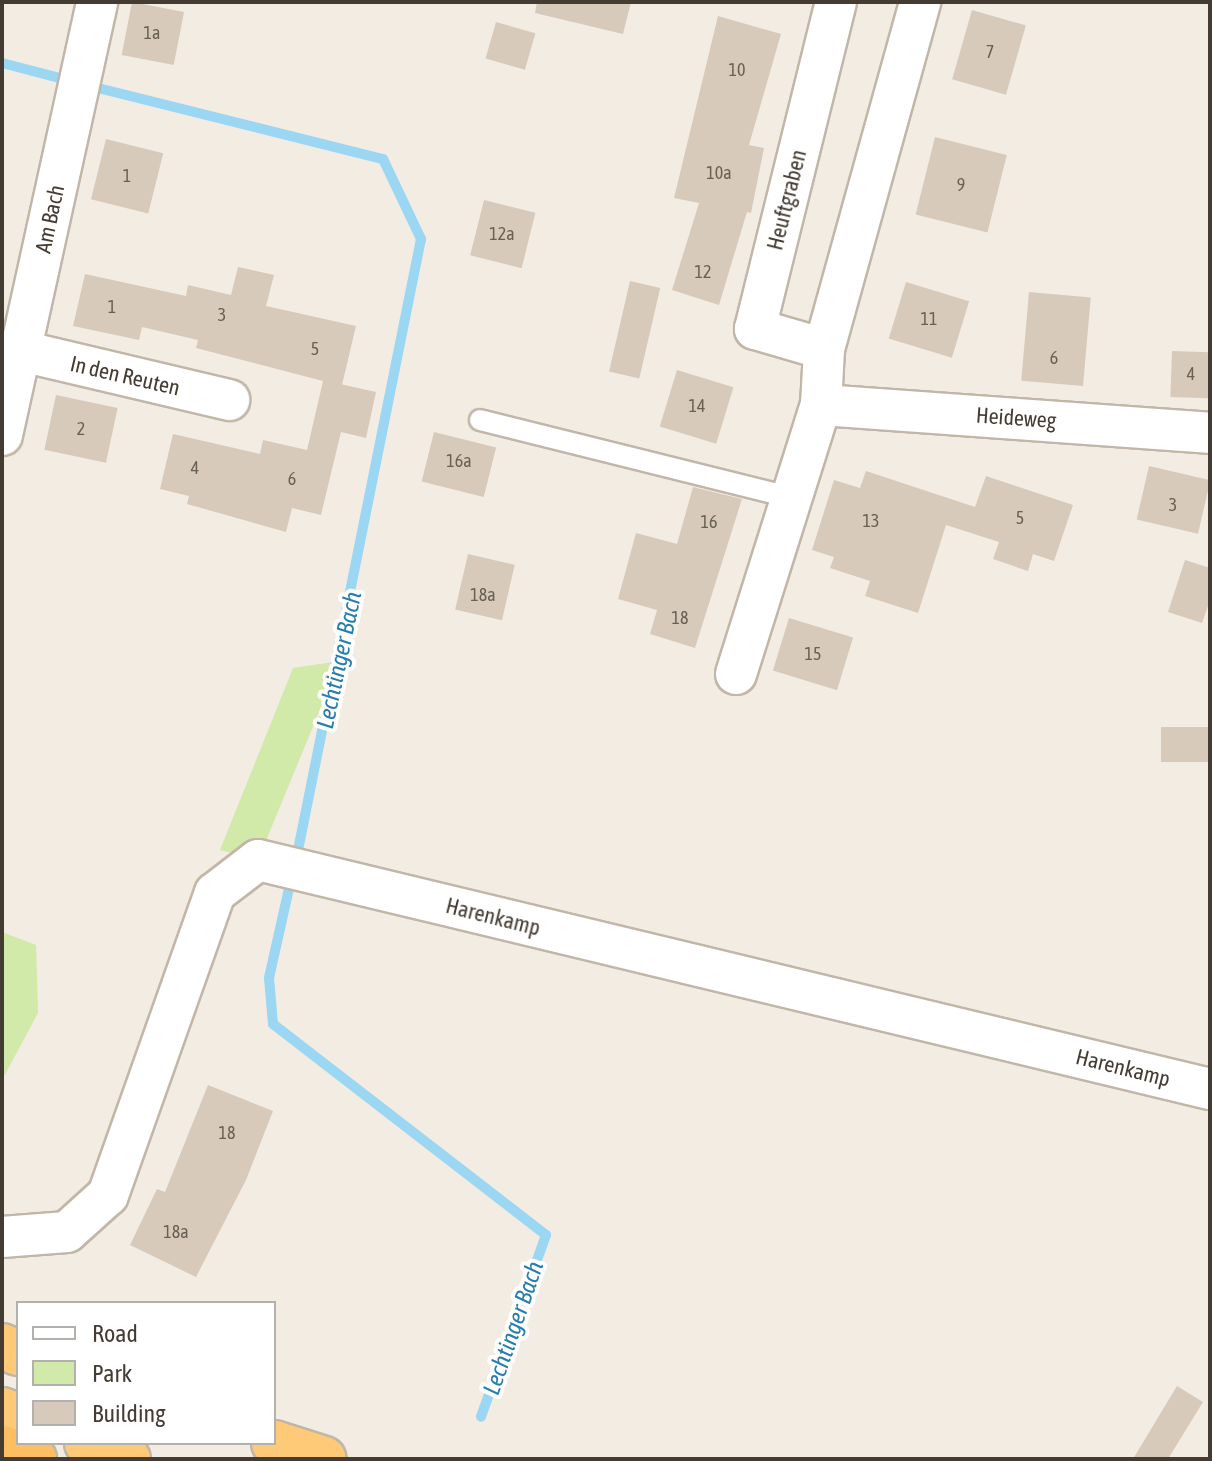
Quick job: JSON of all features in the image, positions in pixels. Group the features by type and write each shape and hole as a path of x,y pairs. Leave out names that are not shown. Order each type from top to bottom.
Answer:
{"highway":[{"path":"276,1444 324,1459"},
{"path":"92,1445 128,1459"},
{"path":"2,1448 34,1459"}],"street":[{"name":"Am Bach","path":"2,435 97,2"},
{"name":"Heuftgraben","path":"824,349 755,329 836,2"},
{"path":"736,674 821,405 824,349 920,2"},
{"name":"In den Reuten","path":"22,351 229,400"},
{"name":"Heideweg","path":"821,405 1210,433"},
{"name":"Harenkamp","path":"2,1237 67,1232 108,1195 215,893 258,860 1210,1089"}],"lane":[{"path":"480,420 792,498"}],"green space":[{"path":"340,661 258,860 220,850 293,668"},
{"path":"2,932 36,945 38,1013 2,1080"}],"building":[{"path":"132,2 184,12 174,65 122,55"},
{"path":"537,2 631,2 623,34 535,13"},
{"path":"972,10 1026,25 1006,95 952,79"},
{"path":"718,16 781,34 749,145 764,148 751,213 747,212 719,305 672,290 699,203 674,198"},
{"path":"496,22 535,33 525,70 486,59"},
{"path":"935,137 1007,155 987,233 916,215"},
{"path":"106,139 163,153 148,213 91,199"},
{"path":"484,200 535,213 522,268 470,255"},
{"path":"238,267 274,275 266,306 356,326 342,384 376,392 366,438 341,432 321,515 292,508 286,532 187,504 189,496 160,489 173,434 260,454 263,440 307,450 323,381 196,348 198,340 142,327 139,340 73,326 85,274 186,296 188,285 231,295"},
{"path":"630,281 660,288 639,379 609,372"},
{"path":"906,282 969,301 952,358 889,338"},
{"path":"1029,292 1091,297 1083,386 1021,381"},
{"path":"1172,351 1210,352 1208,398 1170,397"},
{"path":"677,370 733,387 716,444 660,426"},
{"path":"56,395 118,408 106,463 44,450"},
{"path":"434,432 496,447 484,497 422,481"},
{"path":"1149,466 1210,480 1198,534 1137,520"},
{"path":"866,471 975,507 986,476 1073,505 1054,561 1033,554 1028,571 993,559 999,542 946,525 918,613 865,596 870,581 830,568 834,557 812,550 834,480 860,488"},
{"path":"693,487 742,499 695,648 650,634 657,610 618,599 636,533 677,544"},
{"path":"468,554 515,565 502,620 455,610"},
{"path":"1185,560 1210,568 1210,600 1202,623 1168,612"},
{"path":"789,618 853,638 837,690 773,671"},
{"path":"1161,727 1210,727 1210,762 1161,762"},
{"path":"208,1085 273,1111 246,1180 196,1277 130,1245 157,1189 165,1192"},
{"path":"1177,1386 1203,1402 1168,1459 1133,1459"}],"waterway":[{"name":"Lechtinger Bach","path":"2,63 71,81"},
{"name":"Lechtinger Bach","path":"86,85 383,159 421,239 296,860"},
{"name":"Lechtinger Bach","path":"292,875 269,978 273,1024 546,1235 481,1417"}]}
